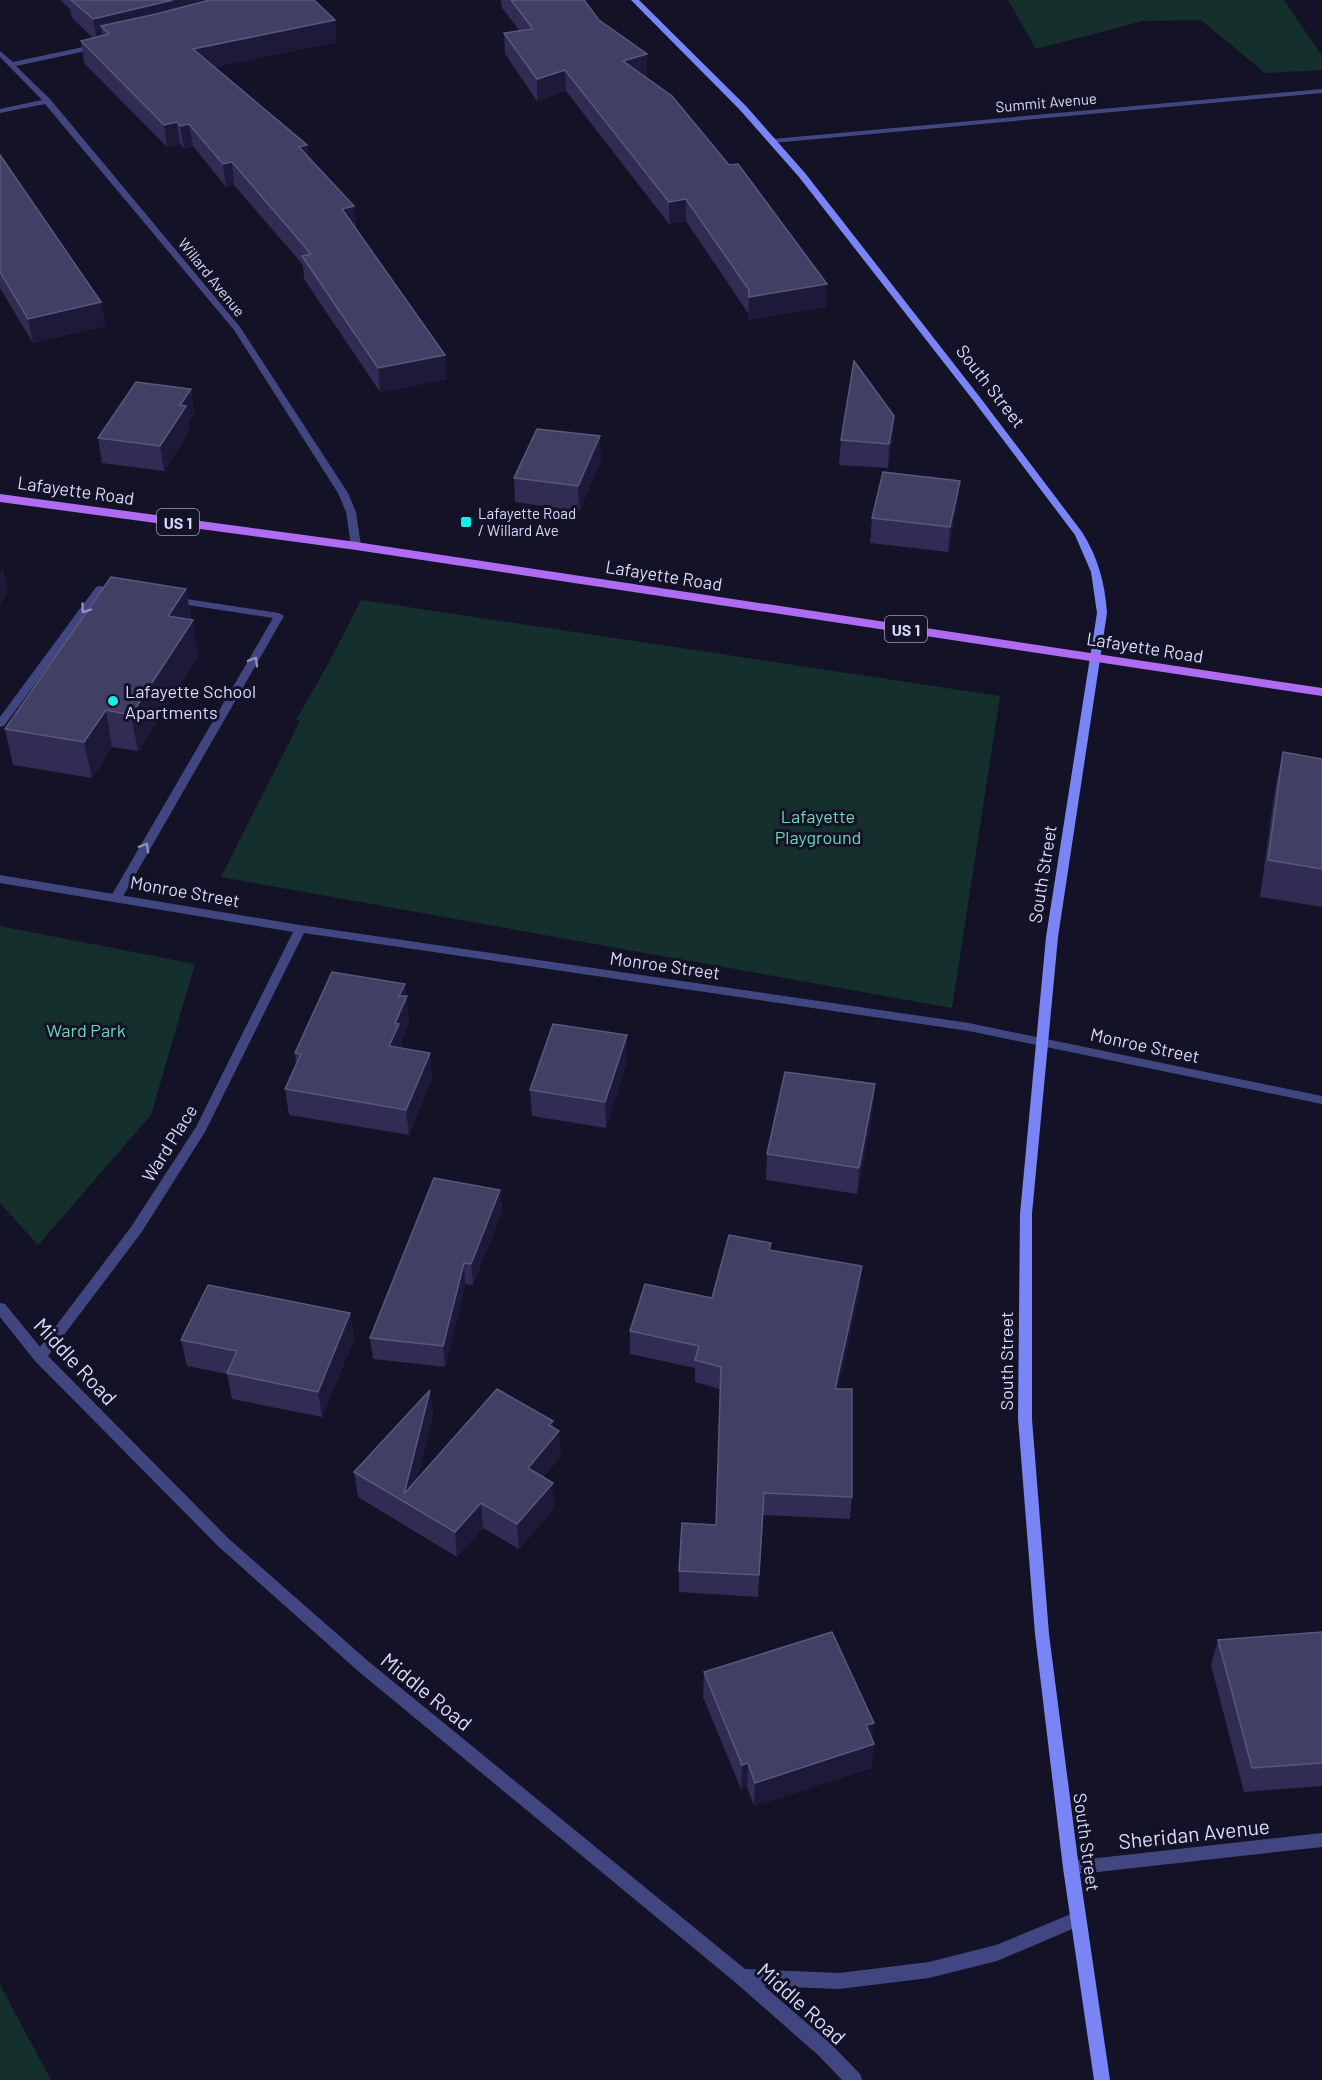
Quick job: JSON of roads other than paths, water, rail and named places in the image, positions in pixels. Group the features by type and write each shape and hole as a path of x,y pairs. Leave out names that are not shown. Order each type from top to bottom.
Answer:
{"main road":[{"name":"Lafayette Road","path":"0,498 356,546 1322,692"}],"street":[{"name":"South Street","path":"635,0 773,141 876,269 1079,534 1094,560 1101,588 1102,612 1052,937 1041,1041 1026,1214 1026,1419 1042,1634 1071,1868 1102,2080"},
{"path":"13,64 100,45"},
{"name":"Willard Avenue","path":"0,53 47,101 140,209 237,329 343,493 351,512 356,546"},
{"name":"Summit Avenue","path":"773,141 1322,91"},
{"path":"0,111 47,101"},
{"path":"0,724 100,589 133,594"},
{"path":"116,898 279,616 166,599"},
{"name":"Monroe Street","path":"0,879 300,930 969,1027 1322,1100"},
{"name":"Ward Place","path":"40,1358 136,1230 201,1129 300,930"},
{"name":"Middle Road","path":"0,1308 40,1358 225,1543 363,1666 742,1977 825,2050 854,2080"},
{"name":"Sheridan Avenue","path":"1071,1868 1322,1840"},
{"name":"South Street","path":"742,1977 839,1981 929,1970 998,1953 1078,1919"}],"place":[{"name":"Lafayette Road / Willard Ave","path":"466,522"},
{"name":"Lafayette School Apartments","path":"113,701"}],"park label":[{"name":"Lafayette Playground","path":"818,826"},
{"name":"Ward Park","path":"86,1030"}]}
